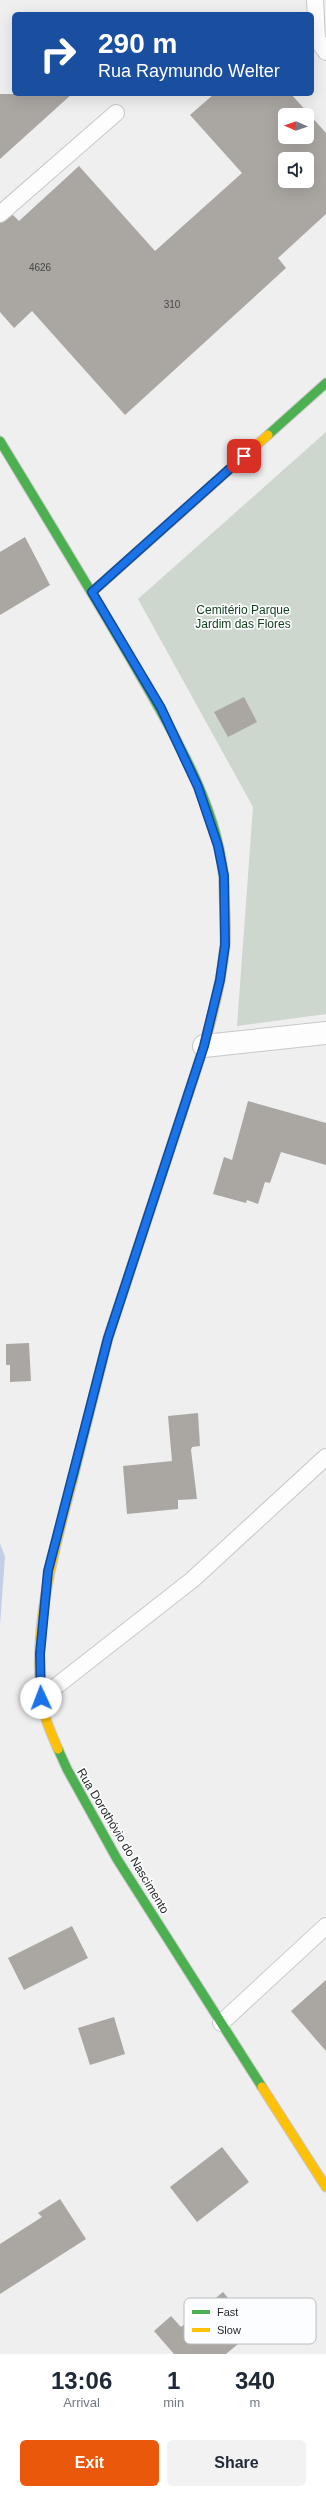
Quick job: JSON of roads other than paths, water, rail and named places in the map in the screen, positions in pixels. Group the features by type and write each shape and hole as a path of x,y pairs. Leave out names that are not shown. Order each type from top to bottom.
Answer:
{"street":[{"path":"92,592 326,384"},
{"name":"Rua Dorothóvio do Nascimento","path":"0,440 92,592 180,745 197,783 218,846 224,876 225,945 220,980 204,1046 108,1338 48,1571 40,1654 41,1698 49,1727 88,1809 221,2023 326,2187"},
{"path":"204,1046 326,1033"}],"lane":[{"path":"315,0 317,39 326,52"},
{"path":"0,214 116,113"},
{"path":"41,1698 192,1580 326,1457"},
{"path":"221,2023 326,1926"}],"water":[{"path":"0,1543 5,1557 0,1625"}],"park label":[{"name":"Cemitério Parque Jardim das Flores","path":"243,617"}]}
